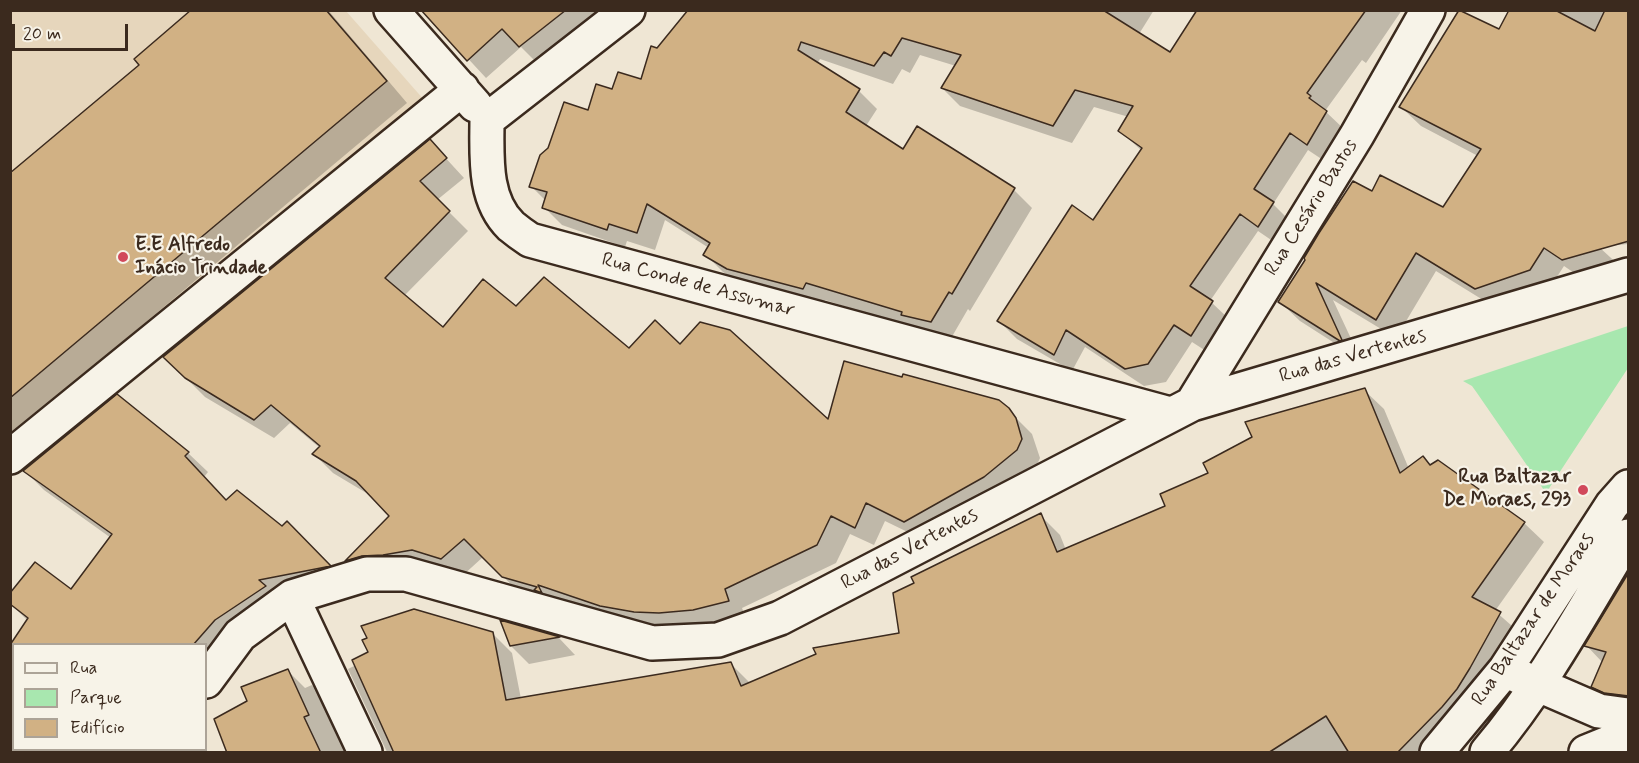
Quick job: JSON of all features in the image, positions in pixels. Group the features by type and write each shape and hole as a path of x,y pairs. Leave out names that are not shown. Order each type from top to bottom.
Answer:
{"street":[{"path":"391,10 487,120 628,10"},
{"name":"Rua Cesário Bastos","path":"1181,409 1357,135 1428,10"},
{"path":"10,457 462,89"},
{"name":"Rua Conde de Assumar","path":"487,120 488,176 497,208 511,226 530,240 1181,409"},
{"name":"Rua das Vertentes","path":"207,680 240,635 292,597 367,574 406,574 652,643 718,640 780,618 1181,409 1629,275"},
{"name":"Rua Baltazar de Moraes","path":"1437,753 1505,670 1612,505 1629,487"},
{"name":"Rua Baltazar de Moraes","path":"1487,753 1504,733 1537,685 1629,536"},
{"path":"292,597 365,753"},
{"path":"1505,670 1599,711 1629,715"},
{"path":"1586,753 1629,735"}],"shaded area":[{"name":"E.E Alfredo Inácio Trindade","path":"11,11 346,11 425,101 11,442"}],"green space":[{"path":"1628,326 1628,368 1546,493 1472,386 1463,381"}],"building":[{"name":"E.E Alfredo Inácio Trindade","path":"191,10 326,10 387,81 10,398 10,173 139,65 134,59"},
{"path":"421,10 566,10 519,47 502,29 467,61"},
{"path":"688,10 1103,10 1170,52 1197,10 1366,10 1307,93 1311,96 1309,98 1327,111 1307,145 1290,133 1254,189 1274,202 1258,227 1240,214 1190,286 1213,301 1191,336 1174,325 1148,364 1125,369 1066,330 1054,355 997,321 1072,205 1093,220 1142,148 1118,131 1133,106 1075,90 1053,126 941,88 961,55 902,38 891,56 884,52 874,66 801,42 798,50 860,89 846,112 903,149 917,126 1015,188 952,294 949,292 931,322 901,315 902,312 806,283 803,289 727,269 703,255 710,243 647,204 637,233 609,224 607,230 542,208 547,192 529,187 540,155 548,148 564,102 588,110 596,84 612,89 618,72 641,79 651,46 657,48"},
{"path":"1459,10 1499,29 1509,10 1555,10 1595,31 1605,10 1629,10 1629,241 1562,260 1544,248 1530,270 1475,289 1416,253 1376,320 1316,283 1342,340 1340,341 1278,302 1353,181 1372,191 1380,175 1443,207 1481,149 1399,107"},
{"path":"430,139 447,158 420,181 450,211 385,278 443,327 483,279 516,306 544,277 629,348 655,320 680,344 700,322 730,330 828,419 844,361 999,400 1016,418 1022,439 1017,450 984,477 904,522 866,503 855,528 831,516 817,545 725,589 729,601 693,610 659,613 634,612 600,606 538,585 542,593 534,590 537,587 502,577 464,539 441,559 412,550 362,556 345,561 389,516 356,481 312,454 320,446 271,405 254,420 185,378 163,357"},
{"path":"1365,388 1400,473 1423,456 1430,465 1438,460 1525,522 1472,597 1501,612 1470,668 1442,707 1397,753 1349,753 1326,716 1268,753 394,753 352,660 368,652 362,640 367,638 361,626 414,609 493,632 506,700 731,662 741,686 816,654 813,648 899,633 893,593 914,583 911,577 1041,513 1057,552 1165,506 1160,494 1208,473 1203,463 1252,437 1245,422"},
{"path":"117,394 189,452 185,456 226,500 237,490 282,526 287,521 331,566 259,580 266,586 215,620 195,643 12,643 10,645 28,618 10,604 10,593 35,562 71,589 112,534 23,471"},
{"path":"1629,572 1629,696 1604,693 1591,687 1606,652 1584,646"},
{"path":"500,620 560,637 510,646"},
{"path":"288,669 309,715 304,717 321,753 227,753 214,719 247,701 241,687"}],"place":[{"name":"E.E Alfredo Inácio Trindade","path":"123,257"},
{"name":"Rua Baltazar De Moraes, 293","path":"1583,490"}]}
